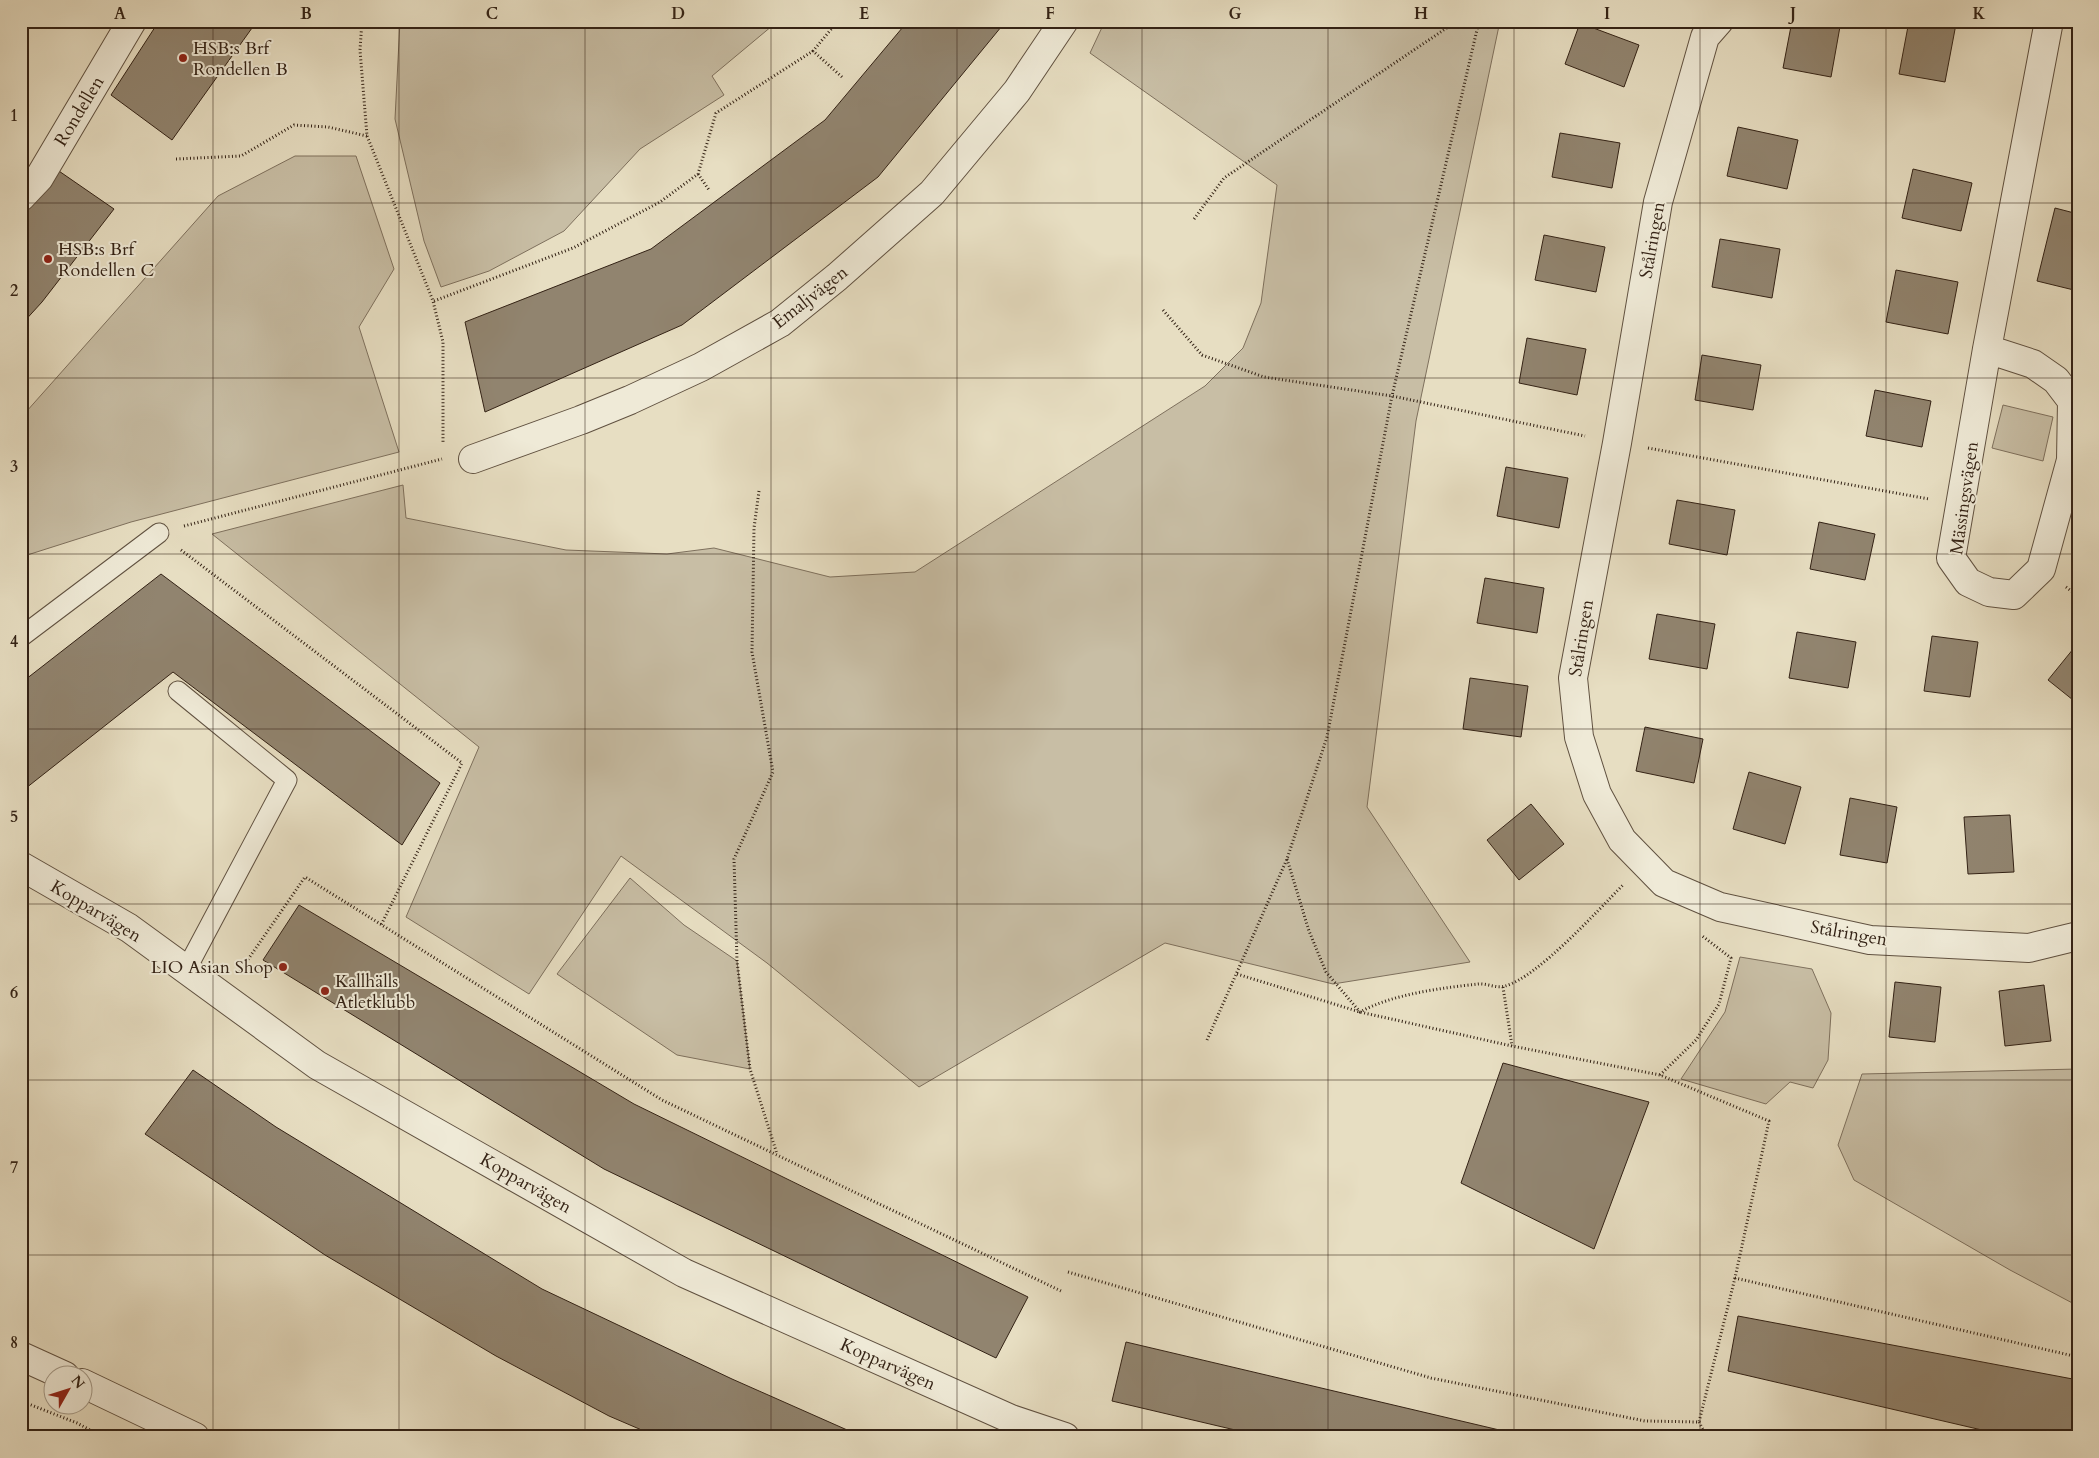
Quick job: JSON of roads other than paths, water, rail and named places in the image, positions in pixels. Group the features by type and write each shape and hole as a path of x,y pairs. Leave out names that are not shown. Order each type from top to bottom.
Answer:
{"street":[{"name":"Rondellen","path":"21,197 39,178 132,21"},
{"name":"Emaljvägen","path":"473,459 630,400 700,367 780,323 837,278 932,193 1017,91 1064,21"},
{"name":"Stålringen","path":"1719,21 1705,37 1658,202 1617,443 1573,678 1579,737 1597,794 1622,840 1664,884 1720,907 1870,940 2029,948 2078,936"},
{"name":"Mässingsvägen","path":"1987,349 2033,364 2056,380 2072,400 2071,460 2041,569 2014,595 1989,592 1968,582 1952,558 1987,349 2050,21"},
{"name":"Kopparvägen","path":"21,866 129,928 317,1065 684,1273 1011,1419 1065,1437"},
{"path":"21,1356 43,1366"},
{"path":"92,1388 195,1437"}],"lane":[{"path":"21,637 159,533"},
{"path":"178,691 287,780 186,970"}],"place":[{"name":"HSB:s Brf Rondellen B","path":"183,58"},
{"name":"HSB:s Brf Rondellen C","path":"48,259"},
{"name":"LIO Asian Shop","path":"283,967"},
{"name":"Kallhälls Atletklubb","path":"325,991"}]}
